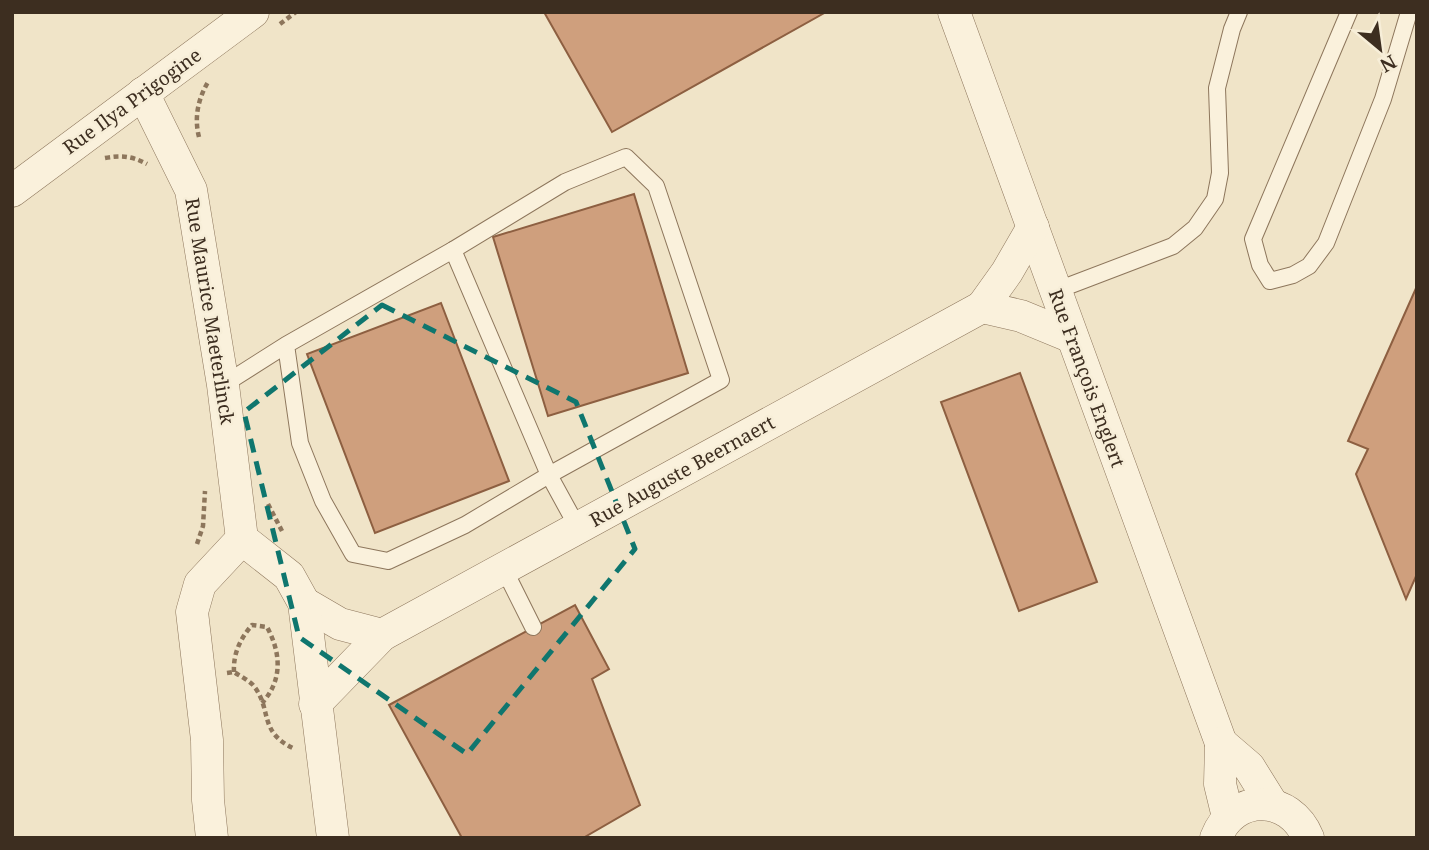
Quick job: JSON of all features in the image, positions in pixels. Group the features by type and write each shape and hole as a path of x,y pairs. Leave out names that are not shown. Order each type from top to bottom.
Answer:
{"street":[{"name":"Rue François Englert","path":"954,12 1222,743"},
{"name":"Rue Ilya Prigogine","path":"12,191 143,93 264,20"},
{"name":"Rue Maurice Maeterlinck","path":"143,93 191,190 223,385 242,539"},
{"path":"1033,227 1007,272 982,307 1021,316 1072,337"},
{"name":"Rue Auguste Beernaert","path":"315,704 382,635 982,307"},
{"path":"212,838 207,740 192,612 200,584 242,539 289,576 304,603 333,838"},
{"path":"304,603 340,624 382,635"},
{"path":"1222,743 1249,767 1272,804"},
{"path":"1218,832 1222,743"},
{"path":"1218,832 1248,805 1272,804 1294,815 1308,838"}],"lane":[{"path":"1055,291 1173,246 1195,228 1215,199 1220,173 1217,88 1239,12"},
{"path":"1349,12 1253,239 1260,265 1270,281 1293,275 1309,266 1326,243 1383,99 1409,12"},
{"path":"223,385 286,345 565,183 626,157 656,186 722,380 549,475 465,525 388,561 353,554 323,501 300,443 286,345"},
{"path":"453,250 549,475 578,528"},
{"path":"504,569 534,627"}],"path":[{"path":"264,20 296,12"},
{"path":"201,147 196,124 199,104 201,94 214,72"},
{"path":"234,672 233,658 244,634 252,625 267,627 276,644 279,663 272,693 262,703"},
{"path":"200,678 234,672 253,686 269,726 279,741 294,749 322,745"}],"highlighted area":[{"path":"382,305 576,402 635,549 467,754 299,637 244,412"}],"building":[{"path":"544,12 826,12 612,132"},
{"path":"634,194 688,373 548,416 493,237"},
{"path":"1417,286 1417,574 1406,599 1356,474 1368,449 1348,441"},
{"path":"441,303 509,481 375,533 307,354"},
{"path":"1020,373 1097,582 1019,611 941,402"},
{"path":"575,605 609,669 592,679 640,805 583,838 462,838 389,705"}]}
